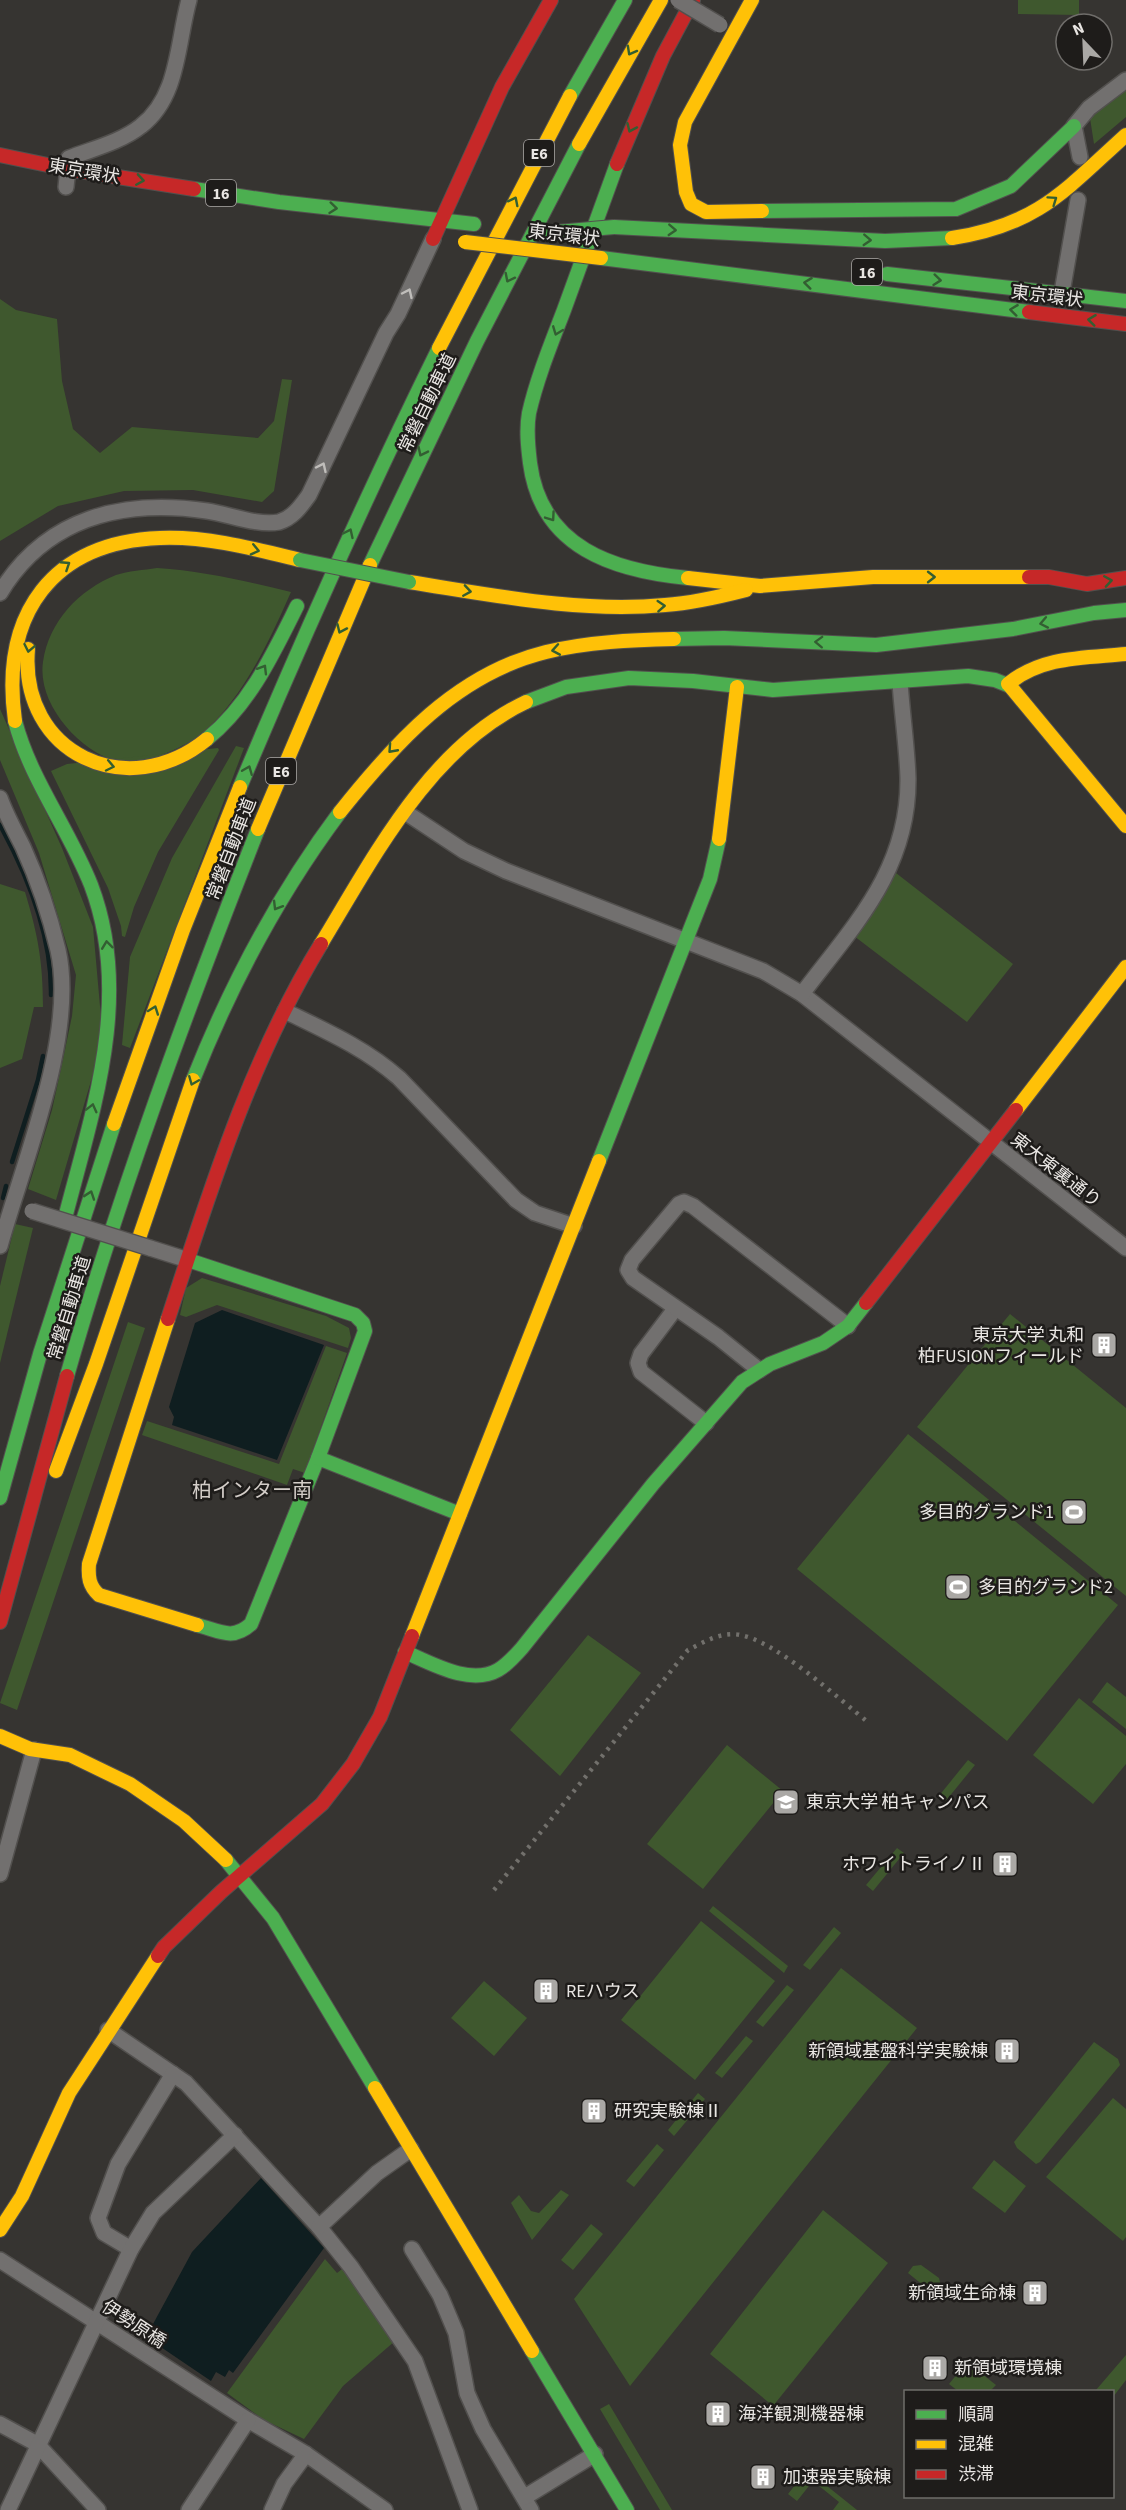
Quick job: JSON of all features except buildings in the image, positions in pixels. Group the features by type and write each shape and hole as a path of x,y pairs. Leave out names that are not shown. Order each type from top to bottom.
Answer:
{"main road":[{"path":"444,240 443,220 498,95 550,0"},
{"name":"常磐自動車道","path":"0,1498 75,1239 187,920 322,592 458,309 533,164 625,0"},
{"name":"常磐自動車道","path":"0,1623 56,1414 155,1100 269,799 354,600 431,435 561,177 661,0"},
{"path":"693,0 663,56 625,143 540,375 529,415 528,456 535,486 548,515 576,545 594,557 614,565 655,575 760,586 873,577 1049,577 1087,584 1126,578"},
{"path":"752,0 727,28 685,122 680,145 686,192 691,204 706,212 956,209 985,199 1011,186 1074,126"},
{"path":"546,233 614,227 906,242 963,237 1003,228 1030,215 1071,187 1126,135"},
{"name":"東京環状","path":"0,155 68,169 279,202 443,220 608,242"},
{"name":"東京環状","path":"444,240 1126,324"},
{"name":"東京環状","path":"877,273 1126,301"},
{"path":"854,289 907,310 929,314"},
{"path":"370,459 458,309"},
{"path":"61,1232 104,1055 110,1008 109,964 100,914 86,874 23,748 11,707 7,662 15,627 35,591 51,575 76,558 108,545 159,538 197,539 409,582 494,595 634,608 683,605 723,598 760,586"},
{"path":"51,602 37,621 27,652 28,683 38,714 58,740 88,760 118,768 136,768 168,761 200,745 230,717 244,700 277,646 325,549"},
{"path":"1049,577 1084,568"},
{"path":"310,583 369,591"},
{"path":"1101,610 1126,596"},
{"path":"481,608 570,619"},
{"path":"9,1587 79,1416 169,1147 210,1037 265,925 327,829 375,767 439,704 485,674 521,659 567,648 702,638 878,645 1004,630 1101,610 1126,610"},
{"path":"626,626 702,638"},
{"path":"1008,684 1018,674 1041,663 1126,654"},
{"path":"188,1260 355,1315 363,1323 365,1331 361,1348 251,1624 241,1633 232,1635 99,1595 90,1587 87,1576 89,1564 209,1195 285,1011 382,844 439,768 476,733 543,694 592,681 680,680 737,687 798,690 995,678 1008,684 1126,826"},
{"path":"0,2229 22,2196 69,2093 164,1947 179,1930 240,1875 306,1820 353,1764 380,1717 710,879 721,832 737,687"},
{"path":"405,1652 455,1671 474,1675 489,1674 503,1666 522,1648 653,1484 742,1382 759,1370 823,1343 848,1326 1126,967"},
{"path":"12,1451 54,1266"},
{"path":"318,1458 460,1514"},
{"path":"0,1736 34,1750 66,1754 123,1779 152,1796 188,1824 240,1875 273,1918 627,2510"}],"street":[{"path":"66,187 69,158 119,138 141,126 162,104 170,88 189,0"},
{"path":"678,0 727,28"},
{"path":"1080,157 1074,126 1089,108 1126,80"},
{"path":"1058,315 1078,200"},
{"path":"0,593 23,562 47,540 73,524 100,515 157,507 208,511 268,522 280,521 291,516 309,495 444,240"},
{"path":"802,994 876,895 898,846 904,819 908,777 900,682"},
{"path":"0,798 30,865 50,921 64,984 56,1043 44,1098 6,1206 0,1246"},
{"name":"東大東裏通り","path":"405,812 464,851 506,871 763,971 802,994 1126,1248"},
{"path":"285,1011 364,1050 399,1078 498,1184 516,1200 535,1213 574,1226"},
{"path":"759,1370 718,1337 633,1278 628,1270 632,1260 674,1207 684,1202 693,1206 848,1326"},
{"path":"6,1206 32,1211 188,1260"},
{"path":"675,1309 641,1354 639,1363 641,1372 706,1423"},
{"path":"0,1874 34,1750"},
{"path":"108,2030 186,2083 319,2227 351,2267 415,2361 470,2510"},
{"path":"131,2249 104,2233 99,2218 118,2164 173,2074"},
{"path":"7,2507 131,2249 153,2213 235,2135"},
{"path":"319,2227 377,2173 411,2149"},
{"path":"412,2249 440,2295 456,2333 467,2393 483,2429 528,2504 595,2454"},
{"name":"伊勢原橋","path":"0,2260 248,2420 306,2454 385,2510"},
{"path":"189,2510 248,2420"},
{"path":"0,2424 37,2444 98,2510"},
{"path":"272,2510 284,2484 306,2454"}],"green space":[{"path":"1018,0 1079,0 1079,12 1018,14"},
{"path":"1126,86 1126,117 1094,144 1090,118"},
{"path":"0,299 16,310 57,319 62,381 73,429 100,453 132,427 258,438 274,421 282,379 292,380 274,491 262,502 193,490 124,491 58,506 0,541"},
{"path":"157,568 208,574 291,592 254,668 230,704 201,735 156,757 131,762 116,761 88,747 63,723 53,708 43,678 46,647 59,620 78,598 90,589 116,575"},
{"path":"0,709 62,848 93,927 103,1040 56,1200 28,1189 52,1110 72,1016 76,975 39,853 0,760"},
{"path":"236,746 244,748 130,1048 122,1045 130,957 172,858"},
{"path":"218,748 219,750 158,852 134,907 125,937 122,936 121,926 108,888 51,771 67,764"},
{"path":"896,873 1013,964 967,1022 854,936"},
{"path":"0,884 25,892 39,949 43,1007 34,1007 22,1059 0,1068"},
{"path":"15,1224 33,1228 0,1363 0,1286"},
{"path":"202,1278 326,1316 349,1328 351,1338 348,1348 217,1305 186,1317 180,1315 186,1288"},
{"name":"多目的グランド1","path":"1010,1314 1126,1408 1126,1596 917,1427"},
{"path":"128,1322 145,1328 17,1710 0,1703"},
{"path":"326,1346 347,1353 305,1473 293,1469 287,1485 142,1435 147,1421 279,1464"},
{"name":"多目的グランド2","path":"908,1434 1118,1605 1007,1741 797,1569"},
{"path":"588,1635 641,1673 560,1776 510,1730"},
{"path":"1107,1682 1126,1697 1126,1729 1092,1702"},
{"path":"1079,1698 1126,1736 1126,1764 1093,1804 1033,1755"},
{"path":"727,1745 783,1791 703,1889 647,1844"},
{"path":"968,1760 975,1765 944,1803 938,1797"},
{"path":"897,1848 904,1853 873,1891 866,1885"},
{"path":"713,1906 788,1966 784,1973 709,1911"},
{"path":"701,1921 775,1981 695,2080 621,2020"},
{"path":"834,1927 841,1933 810,1970 803,1965"},
{"path":"841,1968 917,2028 630,2386 574,2299"},
{"path":"484,1981 527,2018 494,2056 451,2018"},
{"path":"787,1985 794,1990 763,2027 756,2022"},
{"path":"746,2036 753,2041 722,2078 715,2073"},
{"path":"1094,2042 1118,2059 1120,2065 1036,2164 1017,2148 1014,2142"},
{"path":"698,2093 705,2099 674,2136 668,2130"},
{"path":"1113,2098 1126,2109 1126,2237 1123,2241 1046,2177"},
{"path":"657,2144 664,2150 634,2187 626,2181"},
{"path":"994,2160 1026,2186 1005,2213 972,2188"},
{"path":"561,2190 569,2195 532,2240 511,2203 519,2195 531,2211 539,2213"},
{"path":"823,2210 888,2263 773,2406 710,2354"},
{"path":"591,2224 603,2234 573,2270 561,2260"},
{"path":"325,2259 337,2273 346,2266 395,2341 343,2386 304,2439 264,2420 227,2393"},
{"path":"921,2265 939,2278 941,2286 934,2294 908,2273 913,2266"},
{"path":"1126,2355 1126,2380 1114,2396 1114,2390 1096,2390"},
{"path":"967,2362 996,2385 991,2390 957,2390 949,2384"},
{"path":"609,2404 672,2510 660,2510 600,2409"},
{"path":"807,2470 857,2510 833,2510 839,2502 813,2481 797,2501 788,2494"}],"shaded area":[{"path":"222,1310 324,1345 277,1460 172,1425 174,1417 169,1407 195,1323"},
{"path":"261,2178 324,2248 233,2373 229,2370 225,2377 216,2372 211,2381 146,2337 192,2252"}],"waterway":[{"path":"0,825 29,886 43,929 51,995"},
{"path":"12,1162 38,1080 43,1056"},
{"path":"3,1198 6,1186"}],"railway":[{"path":"494,1890 688,1650 707,1641 733,1634 755,1640 771,1648 807,1672 869,1723"}],"traffic: fast":[{"path":"570,96 625,0"},
{"path":"762,211 956,209 1011,186 1074,126"},
{"path":"370,565 477,341 579,144"},
{"path":"617,164 536,387 528,419 530,463 537,492 549,516 565,535 585,550 608,561 634,569 688,578"},
{"path":"194,189 279,202 474,224"},
{"path":"614,227 885,241 952,238"},
{"path":"546,233 614,227"},
{"path":"601,258 1029,312"},
{"path":"887,274 1126,301"},
{"path":"240,787 336,566 439,348"},
{"path":"300,560 409,582"},
{"path":"207,739 236,710 248,694 269,660 297,606"},
{"path":"674,639 724,638 876,645 1013,629 1094,613 1126,610"},
{"path":"526,702 566,687 629,678 693,681 773,690 968,676 995,680 1010,686"},
{"path":"15,721 30,763 91,885 103,926 109,968 109,1010 97,1094 65,1218"},
{"path":"193,1080 223,1009 276,908 317,843 340,812"},
{"path":"67,1376 132,1169 206,964 258,829"},
{"path":"599,1161 710,879 719,839"},
{"path":"0,1498 40,1354 114,1124"},
{"path":"188,1260 355,1315 363,1323 365,1331 318,1458 251,1624 232,1633 219,1632 197,1625"},
{"path":"405,1652 438,1667 463,1674 487,1674 505,1666 522,1648 653,1484 742,1382 770,1364 823,1343 848,1326 866,1303"},
{"path":"318,1458 460,1514"},
{"path":"226,1860 273,1918 375,2088"},
{"path":"532,2351 627,2510"}],"traffic: slow":[{"path":"579,144 661,0"},
{"path":"752,0 685,122 680,145 686,192 691,204 706,212 762,211"},
{"path":"439,348 570,96"},
{"path":"952,238 982,232 1029,214 1067,188 1126,135"},
{"path":"465,242 601,258"},
{"path":"15,721 13,682 16,647 26,617 42,590 63,569 90,553 122,543 178,538 231,544 300,560"},
{"path":"258,829 370,565"},
{"path":"688,578 760,586 873,577 1029,577"},
{"path":"409,582 505,597 601,607 675,604 746,590"},
{"path":"340,812 383,761 430,714 456,694 484,677 514,662 546,652 610,642 674,639"},
{"path":"28,649 30,686 41,716 60,741 84,758 113,767 144,767 176,758 207,739"},
{"path":"1008,684 1021,675 1049,663 1126,654"},
{"path":"1010,686 1126,826"},
{"path":"719,839 737,687"},
{"path":"321,944 384,841 432,776 460,747 492,722 526,702"},
{"path":"114,1124 183,930 240,787"},
{"path":"1016,1110 1126,967"},
{"path":"56,1471 96,1364 193,1080"},
{"path":"412,1636 599,1161"},
{"path":"168,1319 89,1564 89,1577 91,1585 99,1595 197,1625"},
{"path":"0,1736 30,1749 70,1755 130,1784 184,1821 226,1860"},
{"path":"0,2230 22,2196 69,2093 158,1956"},
{"path":"375,2088 532,2351"}],"traffic: jam":[{"path":"433,239 502,87 551,0"},
{"path":"617,164 663,56 693,0"},
{"path":"0,155 67,169 194,189"},
{"path":"1029,312 1126,324"},
{"path":"1029,577 1049,577 1087,584 1126,578"},
{"path":"168,1319 216,1175 252,1080 296,988 321,944"},
{"path":"866,1303 1016,1110"},
{"path":"0,1622 67,1376"},
{"path":"158,1956 164,1947 221,1892 322,1804 353,1764 380,1717 412,1636"}],"place":[{"name":"東京大学 丸和 柏FUSIONフィールド","path":"1104,1345"},
{"name":"多目的グランド1","path":"1074,1512"},
{"name":"多目的グランド2","path":"958,1587"},
{"name":"東京大学 柏キャンパス","path":"786,1802"},
{"name":"ホワイトライノⅡ","path":"1005,1864"},
{"name":"REハウス","path":"546,1991"},
{"name":"新領域基盤科学実験棟","path":"1007,2051"},
{"name":"研究実験棟Ⅱ","path":"594,2111"},
{"name":"新領域生命棟","path":"1035,2293"},
{"name":"新領域環境棟","path":"935,2368"},
{"name":"海洋観測機器棟","path":"718,2414"},
{"name":"加速器実験棟","path":"763,2477"}],"district":[{"name":"柏インター南","path":"252,1490"}]}
